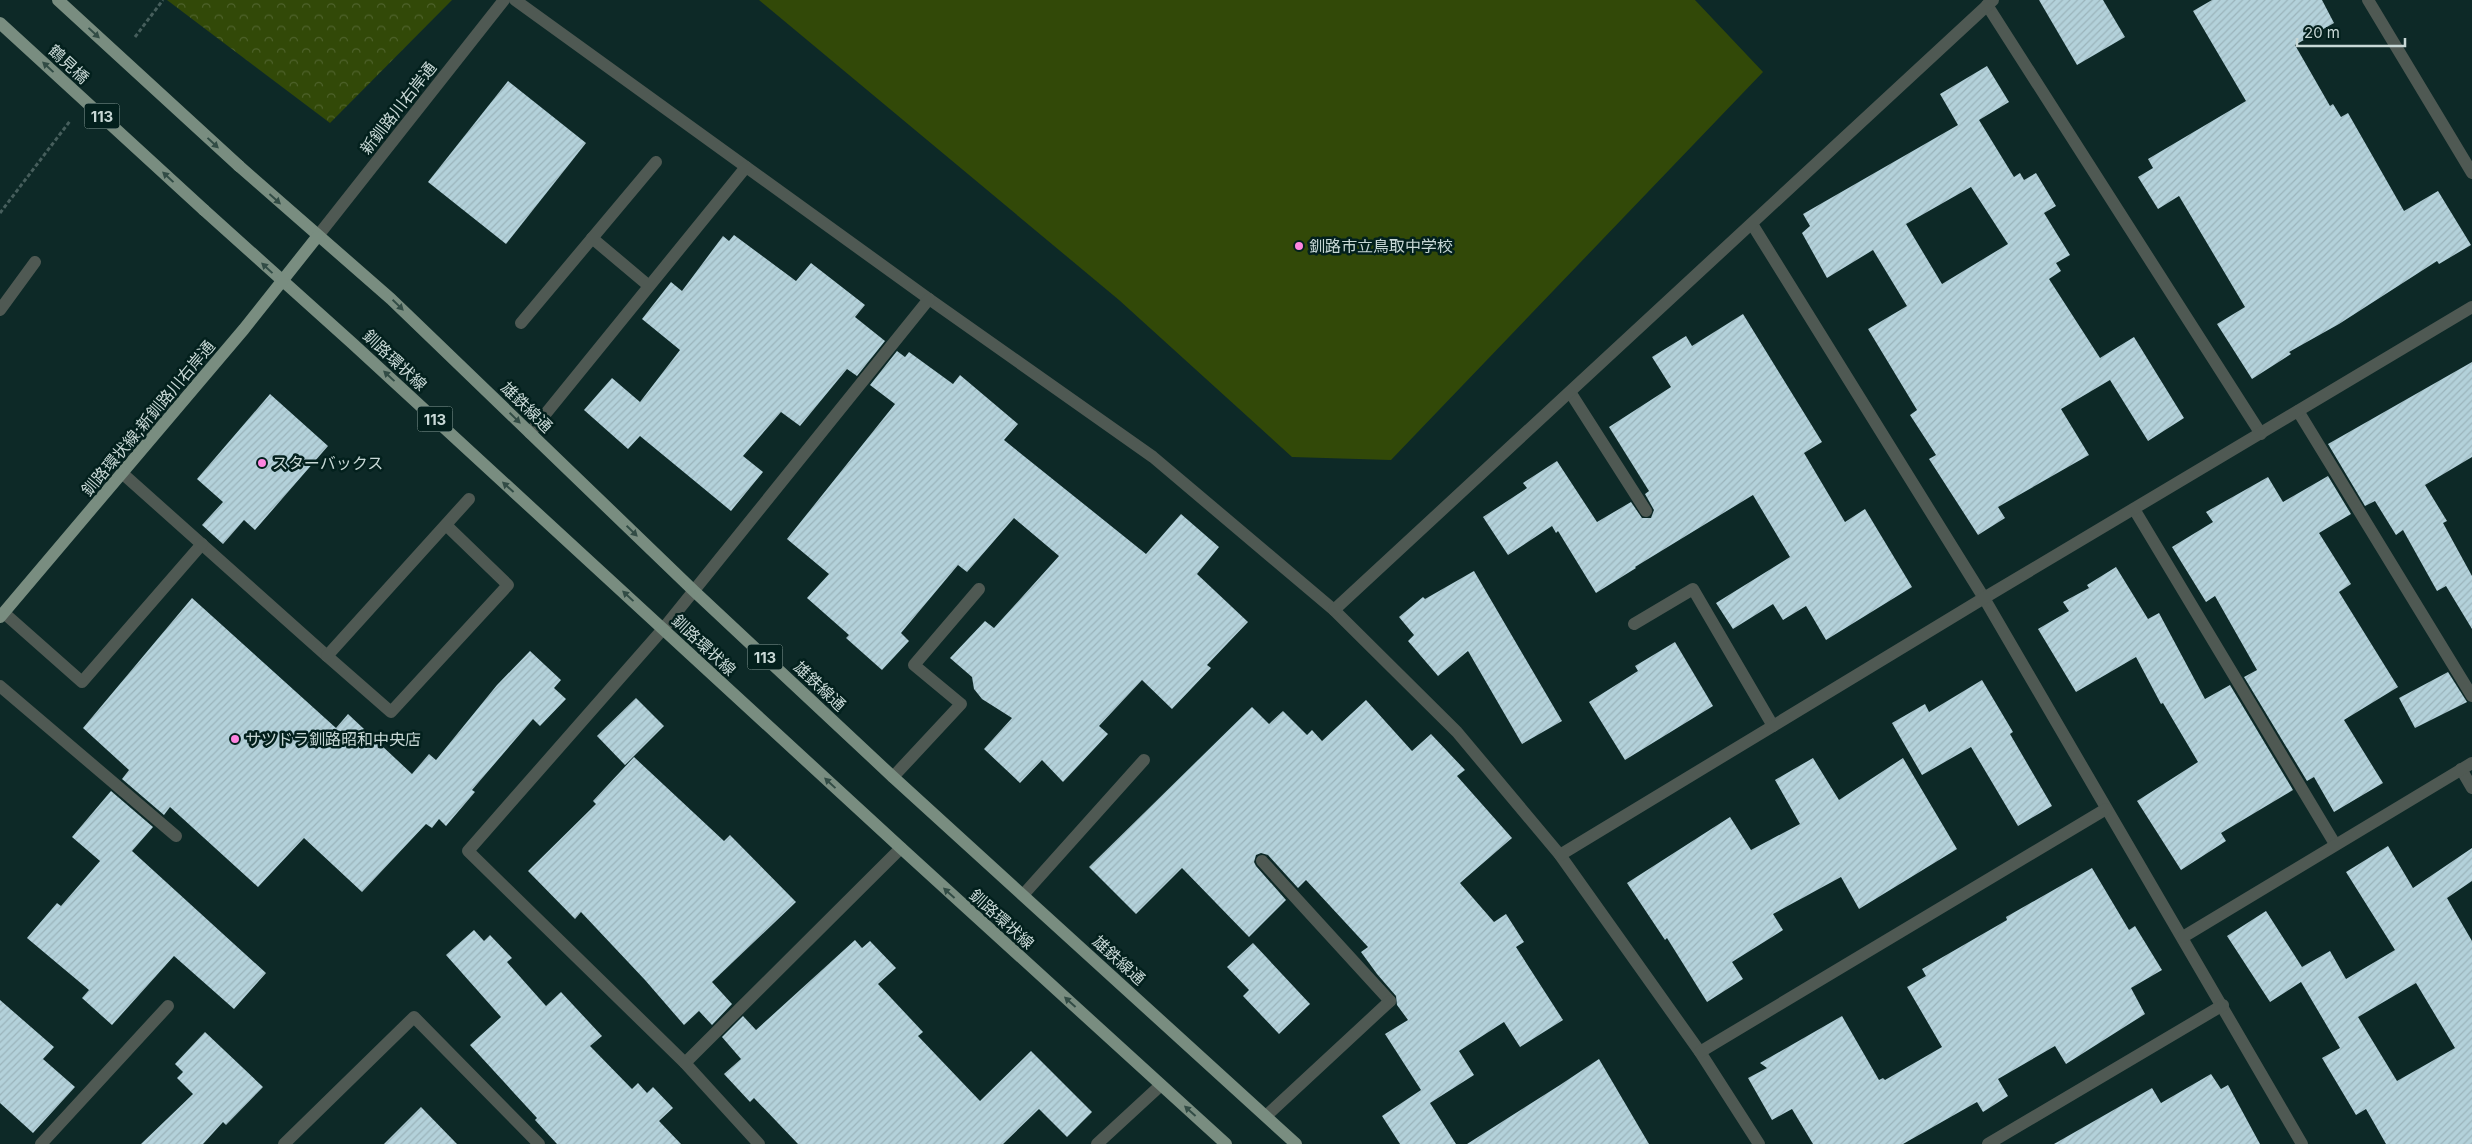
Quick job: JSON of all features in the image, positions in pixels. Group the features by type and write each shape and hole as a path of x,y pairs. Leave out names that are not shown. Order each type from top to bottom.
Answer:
{"main road":[{"name":"雄鉄線通","path":"58,0 317,237 391,299 694,591 893,777 1296,1144"},
{"name":"鶴見橋","path":"0,23 204,210"},
{"name":"釧路環状線","path":"204,210 352,343 1226,1144"},
{"name":"釧路環状線;新釧路川右岸通","path":"2,615 282,282 317,237"}],"street":[{"name":"新釧路川右岸通","path":"317,237 504,0"},
{"path":"515,0 929,299 1153,456 1334,610 1457,732 1560,856 1700,1052 1759,1144"},
{"path":"2368,0 2472,173"},
{"path":"1334,610 1990,3 2260,434"},
{"path":"521,323 656,162"},
{"path":"530,433 746,167"},
{"path":"1752,224 1984,598 2302,1144"},
{"path":"592,238 649,286"},
{"path":"0,310 35,262"},
{"path":"760,1144 685,1063 468,850 664,629 929,299"},
{"path":"1560,856 1984,598 2472,307"},
{"path":"1570,392 1646,511"},
{"path":"2298,412 2472,696"},
{"path":"122,473 391,712 508,585 446,525"},
{"path":"328,656 469,498"},
{"path":"2134,509 2335,844"},
{"path":"2,615 82,682 202,544"},
{"path":"893,777 961,704 914,665 979,589"},
{"path":"1634,624 1693,589 1773,726"},
{"path":"0,686 176,836"},
{"path":"1023,895 1144,760"},
{"path":"2183,937 2466,766 2472,788"},
{"path":"1700,1052 2106,808"},
{"path":"685,1063 901,848"},
{"path":"1262,861 1390,1001 1266,1116"},
{"path":"41,1144 168,1006"},
{"path":"1988,1144 2223,1006"},
{"path":"284,1144 414,1017 539,1144"},
{"path":"1097,1144 1161,1085"}],"green space":[{"path":"167,0 452,0 330,123"},
{"name":"釧路市立鳥取中学校","path":"759,0 1695,0 1763,72 1391,460 1292,457 1119,300"}],"building":[{"path":"2039,0 2103,0 2125,37 2077,65"},
{"path":"2212,0 2322,0 2334,23 2295,45 2330,106 2333,104 2341,117 2348,113 2404,211 2438,191 2471,245 2439,264 2437,261 2339,324 2289,352 2291,354 2252,379 2217,324 2245,307 2179,196 2158,209 2138,177 2153,168 2148,159 2246,101 2193,11"},
{"path":"1987,66 2009,102 1979,120 2014,177 2020,173 2024,180 2036,173 2056,206 2044,213 2070,255 2056,263 2061,271 2049,279 2100,358 2134,337 2184,418 2148,441 2110,380 2061,409 2089,455 1998,507 2005,518 1978,535 1929,459 1936,455 1910,415 1917,410 1868,329 1907,306 1873,250 1827,278 1802,233 1810,226 1803,214 1958,125 1940,94","holes":["1971,187 2008,244 1942,284 1906,224"]},
{"path":"508,81 586,143 506,244 428,182"},
{"path":"734,235 796,281 811,263 865,305 855,317 885,341 857,376 847,369 800,426 781,412 743,456 763,472 731,511 640,436 628,449 584,410 612,378 640,402 680,350 642,319 671,282 682,291 723,236 729,241"},
{"path":"1743,314 1822,442 1804,453 1845,522 1865,509 1912,587 1826,640 1806,606 1783,620 1773,604 1733,629 1716,603 1790,557 1753,495 1596,593 1558,531 1556,533 1552,526 1508,555 1483,517 1527,488 1523,483 1557,461 1597,522 1631,502 1642,518 1651,518 1654,510 1645,494 1649,491 1609,427 1671,387 1652,357 1686,336 1692,346"},
{"path":"897,351 905,357 909,352 953,384 960,375 1018,424 1004,440 1146,554 1181,514 1219,547 1197,574 1248,622 1207,665 1211,668 1172,709 1142,680 1099,726 1108,734 1063,782 1042,760 1020,783 984,749 1012,718 982,699 974,689 972,677 950,658 985,621 994,628 1059,556 1014,518 967,572 958,565 901,633 909,641 882,670 846,638 849,635 807,598 829,574 787,539 895,404 870,385"},
{"path":"2472,362 2472,457 2425,485 2447,521 2443,523 2472,576 2472,629 2446,586 2437,591 2403,530 2396,535 2375,501 2365,506 2328,444"},
{"name":"スターバックス","path":"270,394 328,446 255,530 244,520 223,544 202,525 223,502 197,479"},
{"path":"2328,476 2351,514 2319,533 2351,584 2339,592 2398,687 2344,720 2383,783 2334,812 2314,777 2307,781 2244,677 2257,670 2215,596 2206,602 2172,547 2213,522 2206,512 2268,477 2283,502"},
{"path":"2116,567 2148,619 2159,613 2205,699 2230,685 2293,790 2221,833 2226,841 2181,870 2137,801 2198,762 2163,703 2161,704 2136,657 2076,692 2038,629 2069,611 2063,602 2089,588 2087,585"},
{"path":"1474,571 1562,721 1522,744 1468,651 1438,676 1408,641 1414,635 1399,617 1423,597 1425,599"},
{"name":"サツドラ釧路昭和中央店","path":"192,598 336,728 348,714 412,774 429,754 436,760 497,685 530,651 561,680 554,688 566,699 540,726 533,719 472,790 475,792 446,826 439,819 432,828 426,824 362,892 304,838 258,887 170,807 164,815 122,779 129,770 83,728"},
{"path":"1675,642 1713,706 1625,760 1589,702 1638,671 1635,666"},
{"path":"2448,672 2467,702 2415,728 2399,698"},
{"path":"1982,680 2013,732 2010,734 2052,806 2018,826 1971,747 1922,775 1892,723 1925,704 1929,712"},
{"path":"636,698 664,726 625,765 597,736"},
{"path":"1366,700 1412,751 1431,734 1465,770 1457,776 1512,838 1460,883 1494,922 1506,914 1524,942 1516,947 1563,1020 1520,1047 1504,1022 1459,1051 1474,1075 1430,1103 1456,1144 1400,1144 1382,1116 1421,1090 1385,1034 1408,1020 1397,1005 1396,996 1361,952 1368,947 1306,880 1298,888 1268,855 1261,853 1256,855 1254,862 1256,866 1286,900 1249,937 1182,868 1136,914 1089,867 1252,707 1269,724 1283,711 1307,735 1312,730 1322,741"},
{"path":"634,757 724,841 730,835 796,902 712,982 732,1004 712,1025 699,1011 684,1025 581,912 575,919 528,871 596,804 593,801"},
{"path":"1813,758 1839,800 1903,758 1957,849 1859,909 1841,877 1773,914 1783,930 1732,962 1743,979 1707,1002 1667,938 1665,940 1627,883 1730,817 1751,850 1800,824 1775,780"},
{"path":"111,791 153,827 132,851 266,973 234,1009 174,956 112,1025 82,998 89,990 27,938 57,903 61,906 100,861 72,837"},
{"path":"2388,846 2413,888 2472,848 2472,881 2447,898 2472,941 2472,1144 2386,1144 2366,1109 2356,1115 2322,1058 2340,1048 2301,982 2270,1002 2227,936 2266,911 2302,967 2330,951 2346,979 2395,950 2346,872","holes":["2416,983 2455,1048 2397,1081 2358,1017"]},
{"path":"2092,868 2129,930 2135,926 2162,970 2131,988 2145,1014 2066,1064 2055,1046 1998,1079 2008,1096 1983,1112 1977,1102 1903,1144 1813,1144 1792,1109 1772,1120 1748,1078 1767,1068 1760,1063 1842,1016 1879,1080 1883,1078 1885,1080 1942,1047 1907,987 1926,976 1922,969 2007,920 2006,917"},
{"path":"474,930 484,941 490,935 512,958 507,962 546,1006 561,992 602,1036 590,1046 632,1089 638,1083 647,1093 653,1087 673,1108 659,1121 681,1144 557,1144 535,1120 537,1118 470,1045 501,1017 446,955"},
{"path":"855,940 862,948 870,941 896,968 878,984 923,1032 918,1036 980,1101 1031,1051 1092,1112 1067,1137 1039,1109 1003,1144 798,1144 754,1098 750,1102 724,1074 741,1059 722,1037 743,1016 756,1030"},
{"path":"1253,943 1310,1004 1279,1034 1243,996 1249,990 1227,967"},
{"path":"0,1000 54,1047 43,1059 75,1087 33,1133 0,1103"},
{"path":"205,1032 263,1087 226,1125 223,1122 203,1144 141,1144 193,1094 177,1078 183,1072 175,1064"},
{"path":"1599,1059 1649,1144 1467,1144 1560,1085"},
{"path":"2211,1074 2221,1089 2228,1085 2260,1144 2054,1144 2152,1088 2161,1103"},
{"path":"421,1107 457,1144 384,1144"}],"place":[{"name":"釧路市立鳥取中学校","path":"1299,246"},
{"name":"スターバックス","path":"262,463"},
{"name":"サツドラ釧路昭和中央店","path":"235,739"}]}
